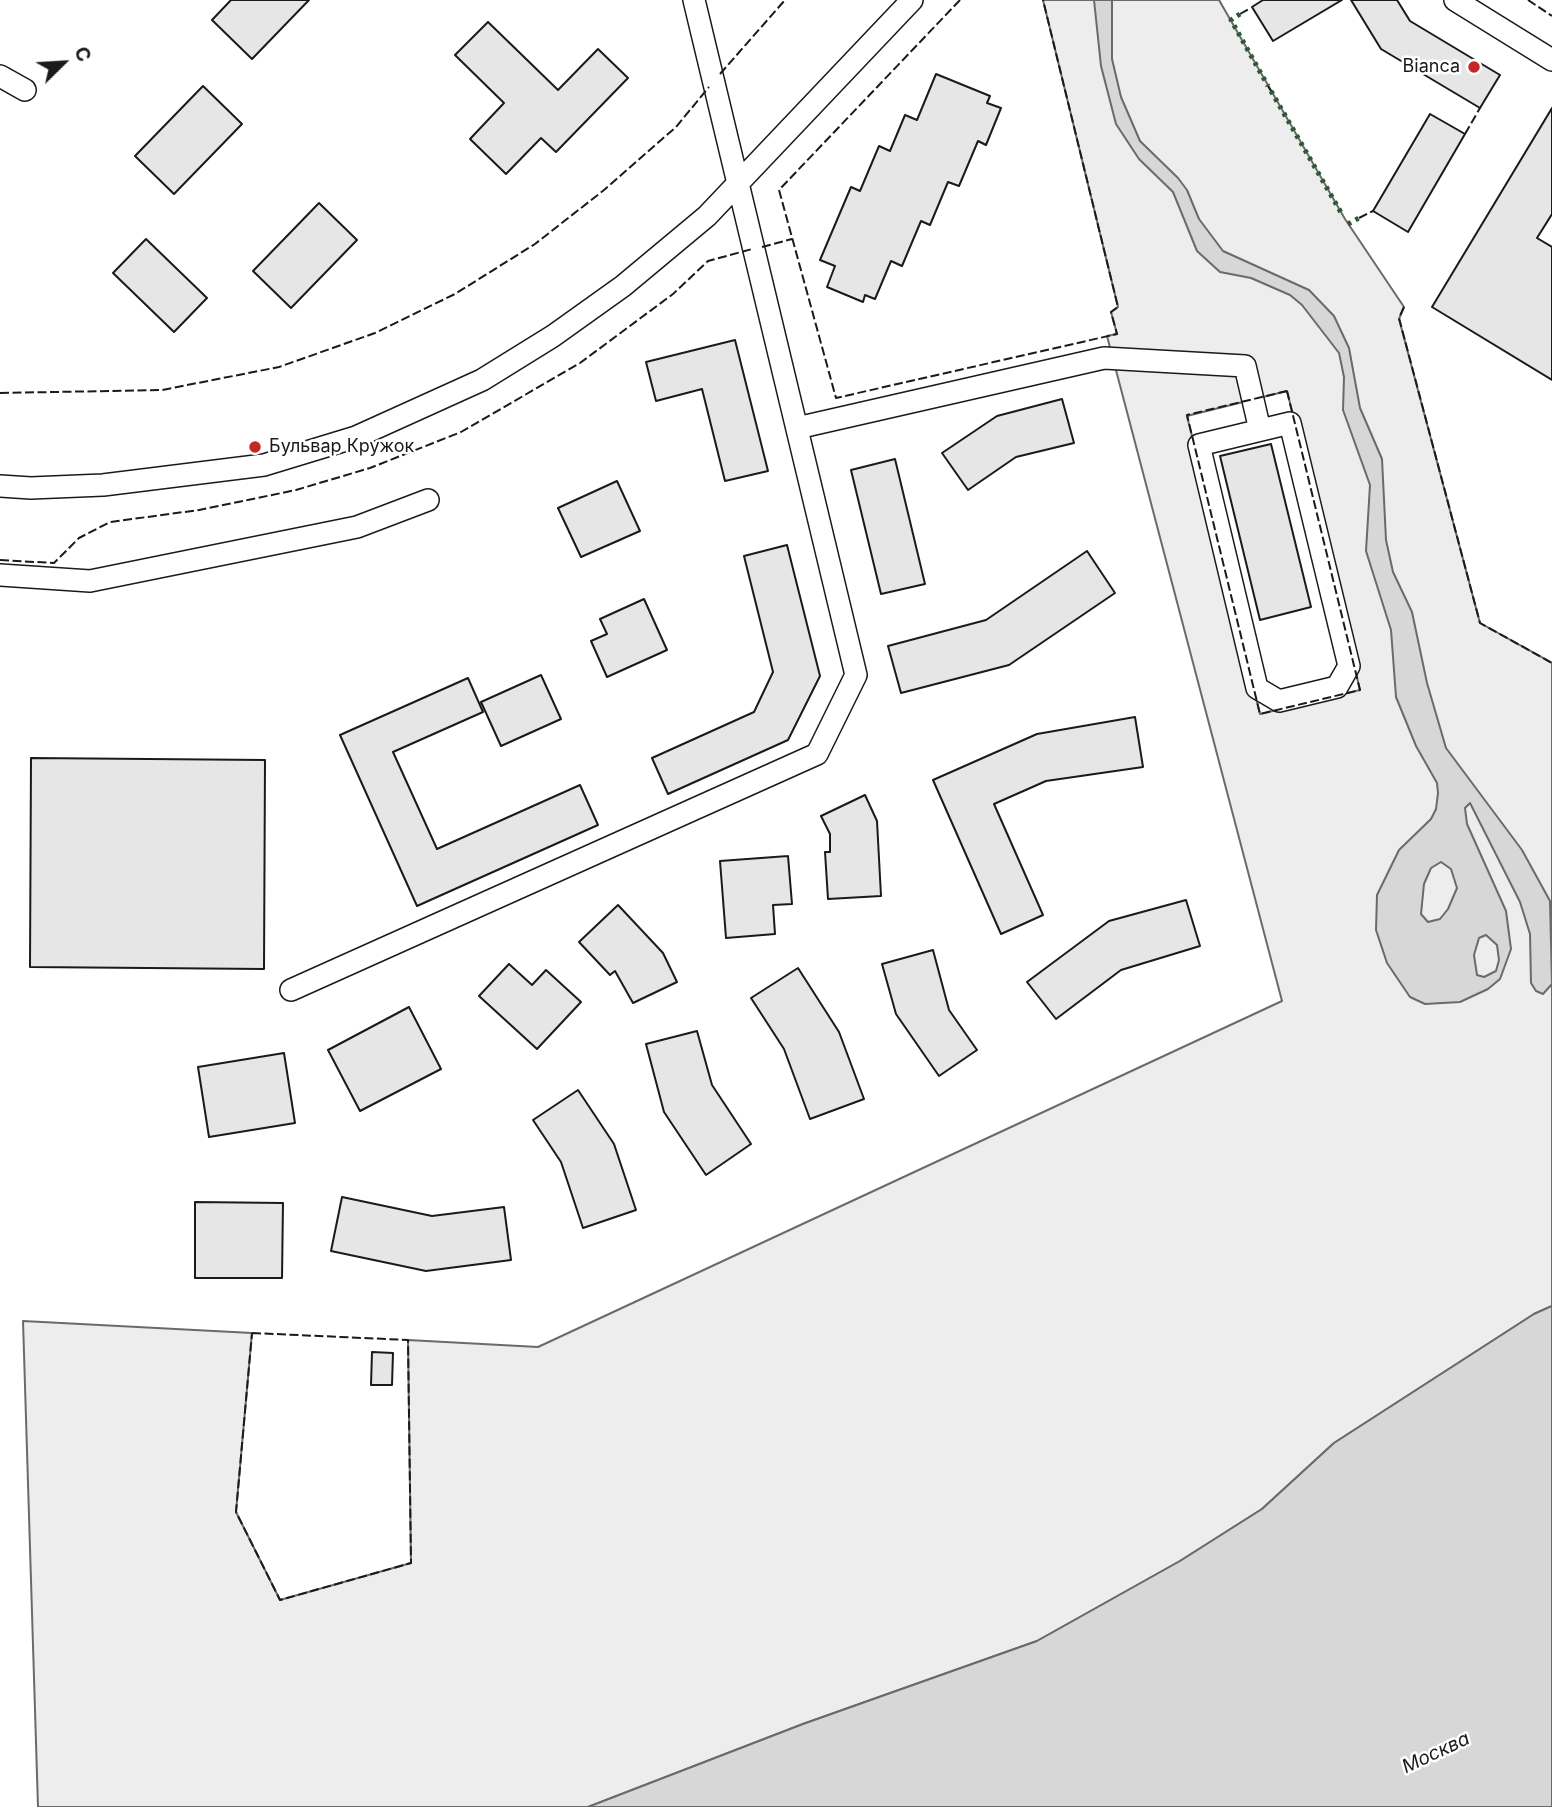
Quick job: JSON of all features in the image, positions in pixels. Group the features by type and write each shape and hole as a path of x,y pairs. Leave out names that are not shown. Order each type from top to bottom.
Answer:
{"street":[{"path":"290,990 817,754 856,675 694,0"},
{"path":"0,486 31,488 103,485 264,465 356,437 482,380 553,336 623,286 707,216 912,0"},
{"path":"1455,0 1552,60"},
{"path":"0,76 24,90"},
{"path":"797,428 1104,358 1245,366 1260,430"},
{"path":"1290,424 1349,667 1337,687 1279,701 1257,688 1199,445 1260,430 1290,424"},
{"path":"0,575 90,581 357,527 428,500"}],"shaded area":[{"path":"1043,0 1219,0 1345,219 1404,307 1399,319 1480,623 1552,663 1552,1306 1534,1314 1334,1443 1262,1509 1180,1561 1037,1641 803,1724 588,1807 38,1807 23,1321 252,1333 236,1512 280,1600 411,1563 408,1340 538,1347 1282,1001 1107,336 1117,334 1111,312 1118,307","holes":["1287,391 1360,690 1260,714 1187,416"]}],"water":[{"path":"1094,0 1112,0 1112,59 1121,97 1140,141 1178,178 1187,190 1199,219 1223,251 1309,290 1334,316 1349,348 1360,408 1382,459 1386,540 1393,572 1412,612 1427,683 1446,748 1522,850 1550,901 1552,984 1543,994 1536,991 1531,983 1530,934 1520,902 1470,803 1465,808 1467,824 1506,911 1511,949 1500,979 1488,989 1460,1002 1425,1004 1410,997 1387,963 1376,930 1377,895 1399,850 1431,819 1436,809 1438,793 1437,783 1416,746 1396,697 1391,630 1366,551 1370,485 1343,410 1344,377 1339,353 1302,305 1290,295 1251,278 1220,272 1197,251 1173,192 1139,159 1116,124 1101,66","holes":["1441,862 1451,869 1457,888 1448,909 1440,919 1428,922 1421,914 1424,884 1431,868","1486,935 1497,945 1499,960 1496,971 1484,977 1477,975 1474,955 1479,938"]},
{"name":"Москва","path":"1552,1306 1552,1807 588,1807 803,1724 1037,1641 1180,1561 1262,1509 1334,1443 1534,1314"}],"building":[{"path":"231,0 309,0 252,59 212,20"},
{"path":"1263,0 1342,0 1273,41 1252,7"},
{"path":"1351,0 1397,0 1410,21 1500,75 1480,108 1381,49"},
{"path":"488,22 558,90 598,49 628,78 556,152 541,138 506,174 470,139 504,103 455,55"},
{"path":"936,74 990,96 987,103 1001,108 986,145 978,141 959,186 948,182 930,225 921,221 902,266 891,261 875,299 865,295 863,302 827,287 835,266 820,260 851,187 860,191 879,146 890,151 905,115 917,120"},
{"path":"203,86 242,124 174,194 135,156"},
{"path":"1552,108 1552,214 1537,238 1552,247 1552,380 1432,307"},
{"path":"1430,114 1465,134 1408,232 1373,211"},
{"path":"319,203 357,240 291,308 253,271"},
{"path":"146,239 207,298 174,332 113,273"},
{"path":"735,340 768,471 725,481 702,389 656,401 646,362"},
{"path":"1062,399 1074,443 1016,457 968,490 942,453 997,416"},
{"path":"1271,444 1311,607 1260,620 1220,456"},
{"path":"895,459 925,584 881,594 851,470"},
{"path":"617,481 640,531 581,557 558,508"},
{"path":"787,545 820,676 788,740 668,794 652,758 754,712 773,672 744,556"},
{"path":"1087,551 1115,593 1009,665 901,693 888,646 986,620"},
{"path":"644,599 667,650 607,677 591,641 607,634 600,619"},
{"path":"541,675 561,719 501,746 481,702"},
{"path":"468,678 483,712 393,752 437,849 580,785 598,825 417,906 340,735"},
{"path":"1135,717 1143,767 1046,781 994,804 1043,915 1001,934 933,780 1037,734"},
{"path":"31,758 265,760 264,969 30,967"},
{"path":"865,795 877,821 881,896 828,899 825,852 830,852 830,834 821,816"},
{"path":"788,856 792,904 773,905 775,934 726,938 720,861"},
{"path":"1186,900 1200,946 1121,970 1056,1019 1027,982 1109,921"},
{"path":"618,905 663,953 677,982 633,1003 615,971 610,975 579,942"},
{"path":"933,950 949,1010 977,1050 939,1076 896,1014 882,964"},
{"path":"509,964 532,985 546,970 581,1002 537,1049 479,996"},
{"path":"798,968 839,1032 864,1099 810,1119 784,1049 751,998"},
{"path":"409,1007 441,1069 360,1111 328,1050"},
{"path":"697,1031 712,1085 751,1144 706,1175 664,1112 646,1044"},
{"path":"284,1053 295,1123 209,1137 198,1067"},
{"path":"578,1090 614,1144 636,1210 583,1228 561,1162 533,1120"},
{"path":"342,1197 432,1216 504,1207 511,1260 426,1271 331,1251"},
{"path":"195,1202 283,1203 282,1278 195,1278"},
{"path":"372,1352 393,1353 392,1385 371,1385"}],"hedge":[{"path":"1240,14 1231,20 1268,86"},
{"path":"1271,91 1343,216"},
{"path":"1348,224 1359,218"}],"fence":[{"path":"720,74 785,0"},
{"path":"960,0 779,190 836,398 1117,334 1111,312 1118,307 1043,0"},
{"path":"1528,0 1552,16"},
{"path":"1240,14 1249,9"},
{"path":"1268,86 1271,91"},
{"path":"0,393 162,390 279,367 375,333 455,294 535,244 604,190 676,127 709,87"},
{"path":"1465,134 1480,108"},
{"path":"1359,218 1373,211"},
{"path":"762,247 792,239"},
{"path":"0,560 54,563 79,538 110,522 199,510 296,490 370,468 461,432 580,363 673,294 708,261 752,249"},
{"path":"1404,307 1399,318 1480,623 1552,663"},
{"path":"1287,391 1360,690 1260,714 1187,415 1287,391"},
{"path":"252,1333 408,1340 411,1563 280,1600 236,1512 252,1333"}],"place":[{"name":"Bianca","path":"1474,67"},
{"name":"Бульвар Кружок","path":"255,447"}]}
